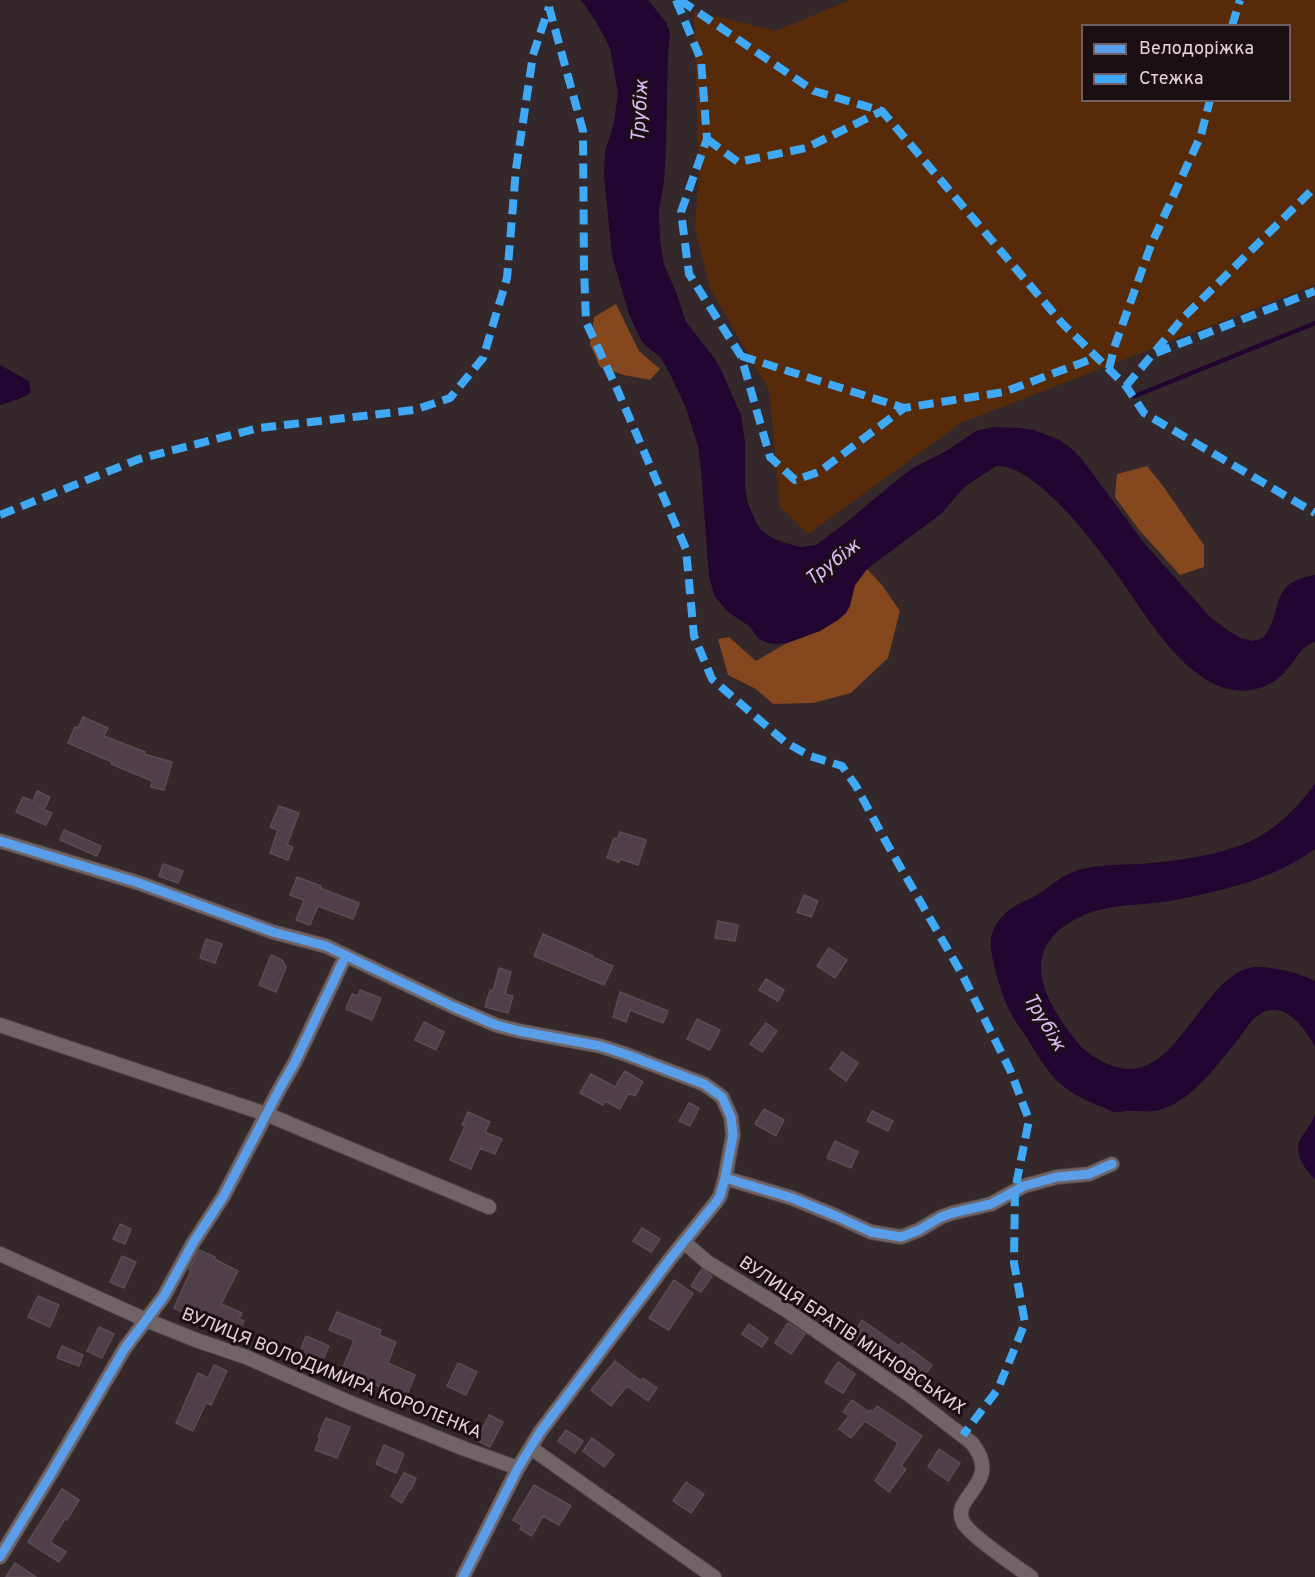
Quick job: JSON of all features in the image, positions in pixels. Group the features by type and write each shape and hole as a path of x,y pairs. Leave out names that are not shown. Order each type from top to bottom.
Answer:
{"street":[{"path":"0,842 139,883 273,932 326,946 496,1025 578,1041 626,1054 704,1084 722,1097 731,1117 733,1136 723,1188 716,1202 558,1406 518,1468 463,1577"},
{"path":"0,1557 125,1348 164,1296 189,1250 223,1197 295,1062 346,955"},
{"path":"0,1025 266,1114 489,1207"},
{"path":"725,1178 792,1198 871,1232 901,1237 951,1213 991,1204 1024,1186 1057,1177 1089,1174 1112,1164"},
{"name":"ВУЛИЦЯ БРАТІВ МІХНОВСЬКИХ","path":"684,1242 707,1262 770,1299 911,1396 972,1443 979,1452 983,1468 980,1479 962,1508 962,1520 970,1531 1031,1577"},
{"name":"ВУЛИЦЯ ВОЛОДИМИРА КОРОЛЕНКА","path":"0,1254 146,1320 246,1357 351,1403 518,1468"},
{"path":"531,1448 714,1577"}],"shaded area":[{"path":"850,0 1315,0 1315,285 961,423 808,534 780,507 769,390 711,290 695,230 699,170 694,11 776,31"},
{"path":"616,304 639,351 660,369 650,380 600,367 590,344 594,317"},
{"path":"1147,466 1204,545 1204,567 1180,575 1140,531 1115,497 1117,474"},
{"path":"867,569 882,585 900,611 888,658 851,693 813,703 773,704 756,689 728,675 718,639 729,637 756,661 787,643 820,631 838,620 855,585"}],"water":[{"name":"Трубіж","path":"581,0 648,0 666,22 670,33 664,182 659,210 664,264 686,322 715,359 741,415 745,442 747,501 761,530 772,538 800,547 816,545 902,476 976,431 994,427 1034,430 1060,440 1081,458 1144,543 1210,617 1241,638 1253,641 1263,638 1270,627 1283,591 1300,579 1315,575 1315,642 1302,650 1279,677 1264,687 1251,690 1229,689 1208,681 1189,666 1154,628 1113,569 1061,506 1026,476 1002,466 996,466 963,488 941,514 867,569 855,585 846,613 820,631 787,643 768,643 759,639 749,626 728,612 715,597 709,577 698,446 686,408 661,358 642,342 629,314 612,256 604,176 605,152 614,123 618,92 610,48 597,23"},
{"path":"0,365 29,381 31,393 0,405"},
{"name":"Трубіж","path":"1315,784 1315,849 1268,875 1233,887 1170,901 1094,911 1063,927 1050,940 1043,955 1041,970 1050,1001 1069,1031 1086,1051 1113,1066 1135,1069 1153,1062 1170,1048 1215,992 1231,977 1256,967 1282,970 1315,981 1315,1047 1305,1030 1291,1016 1274,1010 1265,1011 1253,1019 1201,1083 1168,1107 1155,1111 1114,1112 1066,1088 1049,1072 1012,1016 1005,1001 996,973 991,945 992,934 999,920 1014,906 1040,893 1068,874 1081,869 1190,858 1239,846 1261,835 1281,821"},
{"path":"1315,1114 1315,1179 1304,1166 1298,1151 1300,1140"}],"building":[{"path":"83,717 108,728 104,736 145,752 144,754 172,762 164,790 151,787 152,781 68,743 75,727 78,728"},
{"path":"37,791 50,797 44,810 52,813 46,825 16,812 23,797 33,801"},
{"path":"279,806 299,813 287,845 293,847 288,860 270,853 278,830 270,827"},
{"path":"64,830 101,846 97,856 60,840"},
{"path":"620,832 646,840 638,865 620,859 619,862 607,858 614,838 617,839"},
{"path":"163,864 183,871 178,883 159,876"},
{"path":"297,877 359,903 353,919 318,906 310,925 296,920 304,900 290,895"},
{"path":"804,895 818,901 811,917 797,912"},
{"path":"718,921 738,925 735,941 715,938"},
{"path":"543,934 613,966 604,985 534,956"},
{"path":"206,939 222,944 215,963 200,958"},
{"path":"829,948 847,960 835,978 817,966"},
{"path":"271,955 282,960 286,967 276,992 259,985"},
{"path":"499,968 511,972 505,994 513,996 508,1013 485,1007 490,990 493,991"},
{"path":"766,979 784,990 778,1001 759,990"},
{"path":"360,990 381,998 372,1020 346,1009 352,994 357,996"},
{"path":"620,992 668,1011 663,1023 630,1010 626,1022 613,1017"},
{"path":"697,1019 720,1030 710,1050 687,1039"},
{"path":"424,1022 444,1032 436,1050 415,1040"},
{"path":"766,1023 777,1031 762,1052 750,1044"},
{"path":"842,1052 858,1063 846,1081 830,1069"},
{"path":"625,1071 643,1082 635,1096 629,1093 620,1109 605,1101 603,1105 580,1093 591,1074 615,1087"},
{"path":"689,1103 699,1108 690,1126 679,1121"},
{"path":"764,1109 784,1120 776,1136 755,1124"},
{"path":"872,1111 893,1121 888,1131 867,1121"},
{"path":"468,1112 490,1122 485,1132 502,1139 495,1154 480,1148 471,1169 450,1160 465,1126 462,1125"},
{"path":"835,1141 858,1152 851,1168 827,1158"},
{"path":"120,1224 131,1229 125,1244 113,1239"},
{"path":"642,1228 660,1239 651,1252 633,1241"},
{"path":"199,1250 238,1271 221,1304 242,1313 239,1319 244,1321 237,1335 232,1333 231,1335 174,1308"},
{"path":"122,1256 136,1262 124,1288 110,1282"},
{"path":"702,1269 712,1276 701,1292 691,1286"},
{"path":"674,1280 693,1293 669,1330 649,1318"},
{"path":"38,1296 59,1305 50,1327 28,1317"},
{"path":"337,1312 381,1330 379,1335 396,1342 388,1363 415,1375 406,1398 364,1380 362,1385 340,1375 354,1340 329,1330"},
{"path":"862,1320 899,1346 902,1343 932,1365 920,1381 895,1362 891,1369 875,1358 877,1355 851,1338"},
{"path":"788,1323 805,1334 791,1354 775,1343"},
{"path":"749,1324 768,1338 762,1347 742,1334"},
{"path":"99,1327 114,1334 102,1358 87,1351"},
{"path":"306,1336 329,1346 319,1368 297,1359"},
{"path":"62,1346 83,1355 79,1366 57,1358"},
{"path":"615,1361 641,1381 643,1378 657,1388 648,1401 627,1386 611,1406 591,1390"},
{"path":"838,1362 855,1374 843,1393 825,1382"},
{"path":"458,1363 477,1372 466,1395 447,1386"},
{"path":"214,1365 227,1371 211,1405 206,1403 193,1431 176,1423 198,1373 208,1378"},
{"path":"852,1400 869,1412 870,1410 873,1412 877,1406 922,1436 901,1466 906,1469 889,1492 875,1481 898,1443 865,1421 851,1438 839,1429 849,1416 843,1412"},
{"path":"489,1415 503,1422 490,1447 477,1440"},
{"path":"326,1418 350,1427 337,1458 315,1450"},
{"path":"566,1430 583,1441 575,1453 558,1441"},
{"path":"592,1438 614,1454 604,1467 583,1451"},
{"path":"384,1445 404,1454 396,1473 376,1464"},
{"path":"939,1449 960,1463 948,1481 928,1467"},
{"path":"404,1473 416,1478 402,1503 391,1496"},
{"path":"686,1482 704,1494 691,1513 673,1501"},
{"path":"534,1485 571,1506 559,1525 543,1516 532,1536 520,1529 522,1525 513,1520"},
{"path":"62,1489 79,1500 50,1542 66,1552 59,1562 28,1542"},
{"path":"15,1563 36,1577 6,1577"}],"waterway":[{"path":"1135,396 1315,323"}],"marked path":[{"path":"676,0 701,60 707,139 681,212 689,274 741,356 770,457 795,480 819,472 904,408 1004,392 1097,357"},
{"path":"680,0 814,91 882,111 1062,323 1126,386 1144,413 1315,513"},
{"path":"1233,24 1240,0"},
{"path":"549,7 583,131 586,322 686,549 694,636 712,679 785,742 810,756 842,766 856,786 963,976 1011,1072 1029,1120 1015,1190 1014,1263 1025,1323 998,1389 963,1435"},
{"path":"0,515 139,459 259,428 414,410 450,398 483,358 507,278 516,169 533,55 549,7"},
{"path":"1109,369 1114,348 1151,245 1201,135 1209,102"},
{"path":"707,139 738,162 806,148 882,111"},
{"path":"1126,386 1183,318 1315,187"},
{"path":"1156,353 1315,291"},
{"path":"741,356 904,408"}],"cycle path":[{"path":"0,841 139,883 273,932 326,946 496,1025 600,1046 704,1084 722,1097 731,1117 733,1135 725,1178"},
{"path":"0,1557 125,1348 164,1296 193,1243 223,1197 295,1062 346,955"},
{"path":"463,1577 518,1468 540,1432 670,1259 716,1202 725,1178 792,1198 871,1232 901,1237 941,1217 991,1204 1024,1186 1057,1177 1089,1174 1112,1164"}]}
